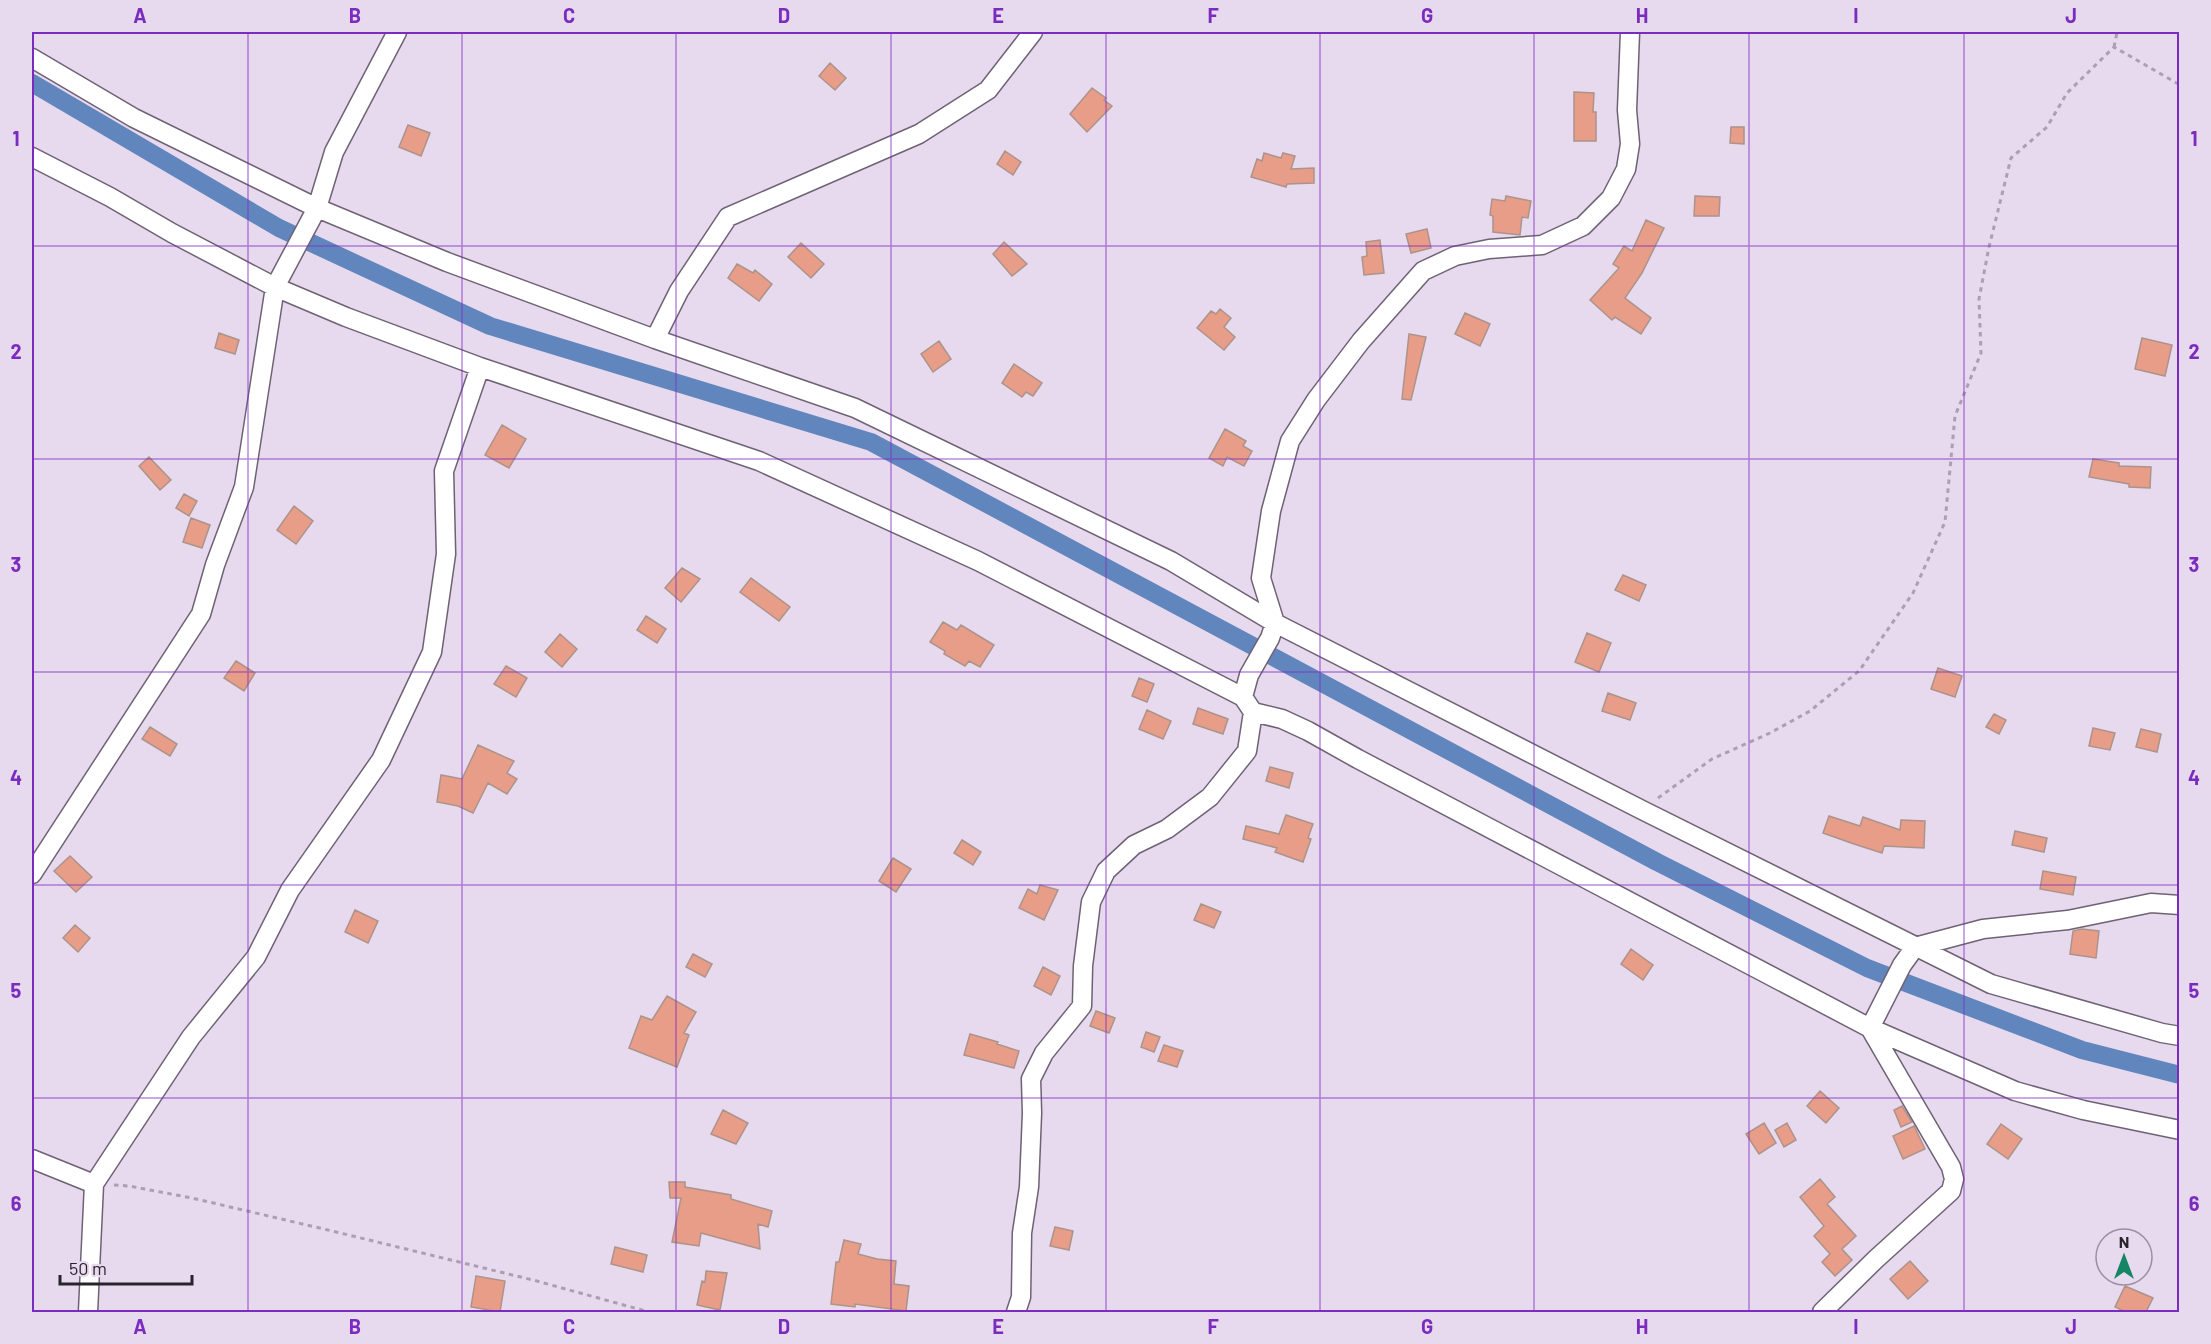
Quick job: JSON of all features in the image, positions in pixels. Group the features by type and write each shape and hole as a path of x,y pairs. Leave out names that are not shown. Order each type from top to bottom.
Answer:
{"street":[{"path":"32,874 201,614 215,565 244,487 275,287 317,208 334,152 355,108 397,32"},
{"path":"655,339 679,291 728,217 919,134 988,90 1034,32"},
{"path":"1016,1312 1021,1297 1022,1233 1029,1187 1031,1078 1044,1053 1082,1006 1083,966 1091,902 1106,871 1134,845 1167,829 1210,797 1247,751 1249,675 1270,638 1275,623 1261,578 1271,511 1290,441 1316,400 1362,341 1424,271 1455,256 1489,249 1542,245 1583,226 1611,198 1626,169 1630,144 1627,110 1630,32"},
{"path":"32,58 134,117 317,208 447,262 655,339 855,408 1171,561 1275,623 1991,984 2162,1033 2180,1036"},
{"path":"32,157 275,287 346,317 480,367 759,461 978,561 1248,704 1308,731 1604,887 2016,1091 2083,1110 2180,1130"},
{"path":"88,1312 94,1184 191,1037 256,957 290,890 381,760 432,652 446,554 444,471 480,367"},
{"path":"1873,1021 1902,965 1915,947 1983,929 2068,920 2151,903 2180,905"},
{"path":"1822,1312 1951,1191 1954,1179 1951,1167 1873,1021"},
{"path":"32,1159 94,1184"}],"path":[{"path":"1642,810 1712,759 1770,733 1810,711 1859,671 1913,593 1945,522 1955,416 1981,353 1979,299 2011,158 2047,127 2067,93 2114,47 2117,32"},
{"path":"2114,47 2180,85"},
{"path":"94,1184 129,1186 192,1198 533,1280 649,1312"}],"building":[{"path":"830,63 846,78 835,90 819,76"},
{"path":"1092,88 1106,98 1104,100 1112,106 1087,132 1070,114"},
{"path":"1574,92 1594,93 1596,141 1574,141"},
{"path":"408,125 430,133 421,156 399,147"},
{"path":"1731,127 1744,127 1744,144 1730,143"},
{"path":"1005,151 1021,162 1013,175 997,164"},
{"path":"1264,153 1281,158 1283,153 1295,156 1291,169 1314,168 1314,183 1287,184 1286,187 1251,177 1257,159 1262,161"},
{"path":"1506,196 1531,201 1528,218 1522,217 1520,235 1493,232 1493,216 1490,215 1492,199 1505,201"},
{"path":"1695,196 1720,197 1719,216 1694,216"},
{"path":"1646,220 1664,228 1642,273 1625,298 1651,318 1641,334 1615,317 1612,320 1590,300 1619,268 1613,264 1624,246 1632,251"},
{"path":"1427,229 1431,248 1411,253 1406,234"},
{"path":"1380,240 1384,273 1364,275 1362,257 1367,256 1366,242"},
{"path":"1004,242 1027,264 1012,276 993,254"},
{"path":"801,243 824,264 811,278 788,257"},
{"path":"737,264 753,273 755,270 772,284 759,301 728,278"},
{"path":"1220,309 1231,318 1224,327 1235,337 1224,350 1197,328 1211,311 1216,314"},
{"path":"1465,313 1490,324 1480,346 1455,334"},
{"path":"219,333 239,340 235,354 215,348"},
{"path":"1409,334 1426,337 1411,400 1402,399"},
{"path":"2142,338 2172,345 2165,376 2135,369"},
{"path":"939,341 951,359 933,372 921,354"},
{"path":"1014,364 1042,383 1033,396 1026,392 1022,397 1002,383"},
{"path":"502,425 526,439 509,468 485,455"},
{"path":"1225,429 1246,441 1243,446 1252,451 1244,466 1227,457 1223,466 1209,458"},
{"path":"149,457 171,480 160,490 139,466"},
{"path":"2093,459 2119,463 2119,466 2151,467 2150,488 2129,487 2129,484 2089,477"},
{"path":"184,494 197,501 189,516 176,508"},
{"path":"294,506 313,521 296,544 277,530"},
{"path":"191,518 210,525 202,548 183,542"},
{"path":"682,568 700,579 681,602 665,588"},
{"path":"1623,575 1646,585 1639,601 1615,590"},
{"path":"751,578 790,607 779,621 740,592"},
{"path":"646,616 666,629 657,643 637,630"},
{"path":"943,622 957,630 961,625 994,645 980,667 969,661 965,666 944,654 945,651 930,642"},
{"path":"1587,633 1611,643 1599,672 1575,662"},
{"path":"560,634 577,649 562,667 545,652"},
{"path":"236,661 255,673 244,691 224,678"},
{"path":"506,666 527,678 516,697 494,684"},
{"path":"1938,668 1962,676 1955,697 1931,689"},
{"path":"1139,678 1154,684 1147,702 1132,696"},
{"path":"1608,693 1636,703 1630,720 1602,711"},
{"path":"1198,708 1228,719 1223,734 1193,724"},
{"path":"1147,710 1171,721 1163,739 1139,729"},
{"path":"1994,714 2006,720 1999,734 1986,727"},
{"path":"150,727 177,744 170,756 142,739"},
{"path":"2093,728 2115,733 2110,750 2089,746"},
{"path":"2141,729 2161,734 2157,752 2136,747"},
{"path":"478,745 514,761 507,773 517,779 507,794 488,783 473,813 458,806 437,802 441,775 462,779"},
{"path":"1270,767 1293,773 1289,788 1266,781"},
{"path":"1286,815 1313,824 1308,838 1311,839 1303,862 1275,852 1277,848 1243,839 1246,826 1279,834"},
{"path":"1829,816 1860,826 1863,817 1900,830 1901,820 1925,821 1924,848 1884,846 1882,853 1854,844 1823,833"},
{"path":"2015,831 2047,838 2044,852 2012,845"},
{"path":"962,840 981,852 973,865 954,853"},
{"path":"70,856 92,877 76,892 54,871"},
{"path":"893,858 911,869 896,892 879,881"},
{"path":"2043,871 2076,877 2073,895 2040,889"},
{"path":"1040,885 1058,890 1044,920 1019,908 1028,889 1037,894"},
{"path":"1201,904 1221,912 1214,928 1194,920"},
{"path":"355,910 378,921 368,943 345,932"},
{"path":"75,925 90,938 78,952 63,938"},
{"path":"2082,929 2099,931 2096,958 2070,954 2073,931"},
{"path":"1631,949 1653,965 1643,980 1621,964"},
{"path":"693,954 712,964 705,977 686,967"},
{"path":"1043,967 1060,976 1051,995 1034,986"},
{"path":"667,996 696,1012 684,1033 689,1035 677,1067 629,1048 641,1016 652,1020"},
{"path":"1096,1011 1115,1018 1109,1033 1090,1026"},
{"path":"1146,1032 1160,1037 1154,1052 1141,1047"},
{"path":"970,1034 1019,1051 1014,1068 964,1055"},
{"path":"1164,1045 1183,1051 1177,1067 1158,1061"},
{"path":"1820,1091 1839,1108 1826,1123 1807,1106"},
{"path":"1902,1106 1912,1122 1901,1127 1894,1110"},
{"path":"723,1110 748,1123 736,1144 711,1134"},
{"path":"1764,1123 1776,1143 1759,1154 1746,1134"},
{"path":"1787,1123 1796,1140 1784,1147 1775,1130"},
{"path":"2001,1124 2022,1139 2008,1159 1987,1144"},
{"path":"1914,1126 1925,1149 1903,1159 1893,1136"},
{"path":"1820,1179 1835,1197 1827,1204 1856,1236 1842,1249 1852,1260 1835,1276 1822,1262 1830,1254 1814,1236 1824,1226 1800,1197"},
{"path":"669,1182 685,1182 685,1187 731,1195 731,1199 772,1211 768,1227 758,1224 760,1249 701,1233 699,1246 672,1242 681,1198 670,1198"},
{"path":"1055,1227 1073,1231 1069,1250 1050,1246"},
{"path":"844,1240 861,1244 858,1254 896,1261 894,1284 909,1286 906,1311 855,1304 855,1307 831,1304 836,1262 839,1262"},
{"path":"615,1247 647,1255 643,1272 611,1264"},
{"path":"1910,1261 1928,1281 1908,1299 1890,1279"},
{"path":"706,1271 727,1273 720,1310 697,1305 702,1281 705,1282"},
{"path":"476,1276 505,1281 500,1312 471,1307"},
{"path":"2125,1287 2153,1298 2146,1312 2126,1312 2115,1307"}],"waterway":[{"path":"32,83 279,228 490,326 871,442 1657,862 1867,968 2082,1050 2180,1075"}]}
